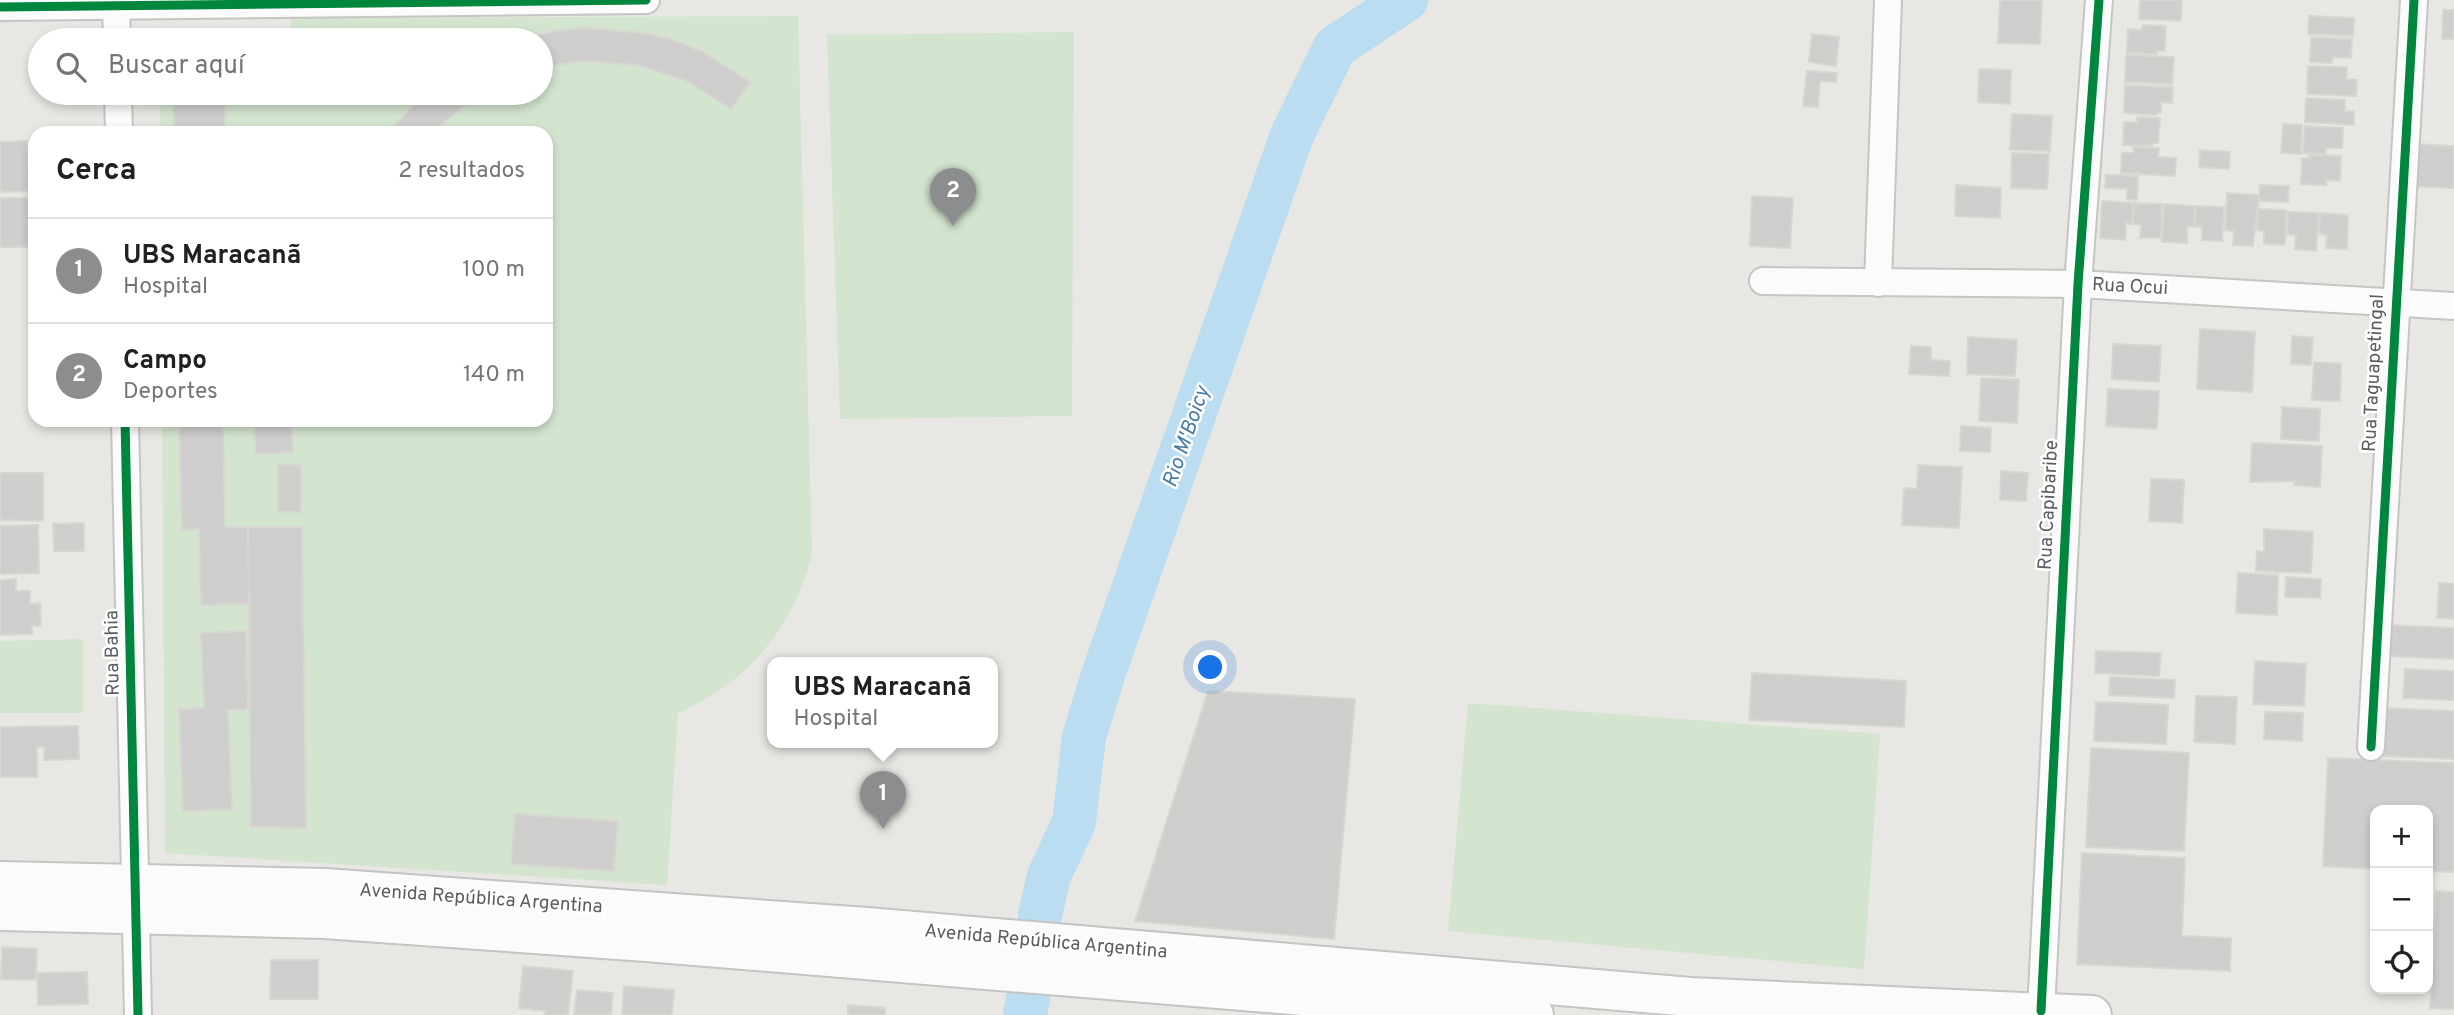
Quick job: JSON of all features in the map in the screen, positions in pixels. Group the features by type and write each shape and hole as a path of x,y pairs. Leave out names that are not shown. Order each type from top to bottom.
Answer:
{"main road":[{"name":"Avenida República Argentina","path":"0,881 136,901 324,919 632,941 1534,1015"},
{"name":"Avenida República Argentina","path":"0,911 326,888 645,911 1737,1008 2092,1015"}],"street":[{"path":"0,7 646,0"},
{"path":"1878,283 1888,0"},
{"name":"Rua Capibaribe","path":"2040,1013 2078,284 2099,0"},
{"name":"Rua Taguapetingal","path":"2371,747 2414,0"},
{"path":"116,6 117,28"},
{"path":"118,105 119,126"},
{"name":"Rua Ocui","path":"1763,281 2078,284 2454,306"},
{"name":"Rua Bahia","path":"125,427 138,1015"}],"green space":[{"path":"798,16 812,554 793,606 764,650 726,686 678,713 667,885 165,853 162,427 553,427 553,126 160,126 160,105 553,105 553,28 291,28 291,18"},
{"path":"1074,32 1072,416 840,419 827,35"},
{"path":"83,639 83,713 0,713 0,641"},
{"path":"1468,703 1880,734 1864,969 1448,931"}],"building":[{"path":"2000,0 2042,0 2040,44 1998,43"},
{"path":"2140,0 2182,0 2181,21 2139,19"},
{"path":"2443,10 2454,10 2454,39 2442,39"},
{"path":"2309,16 2354,18 2353,36 2308,34"},
{"path":"2143,25 2166,26 2165,51 2157,51 2157,54 2127,53 2128,29 2142,30"},
{"path":"584,28 644,33 673,40 701,51 750,82 731,109 687,81 637,65 585,61 553,65 554,31"},
{"path":"1812,34 1839,37 1836,66 1809,62"},
{"path":"2311,37 2352,39 2351,58 2333,57 2332,63 2310,62"},
{"path":"2126,55 2174,57 2172,84 2125,82"},
{"path":"2308,66 2347,67 2346,79 2357,80 2356,96 2307,94"},
{"path":"1979,69 2011,70 2010,104 1978,102"},
{"path":"1807,71 1837,73 1836,82 1820,81 1818,107 1803,106"},
{"path":"2125,85 2173,87 2172,103 2161,102 2161,112 2155,115 2124,113"},
{"path":"2306,98 2345,100 2345,111 2354,111 2354,125 2305,122"},
{"path":"173,105 225,105 225,126 174,126"},
{"path":"413,105 465,105 439,126 394,126"},
{"path":"2012,114 2052,116 2050,151 2010,150"},
{"path":"2137,117 2160,118 2158,143 2152,143 2152,146 2123,145 2124,122 2137,122"},
{"path":"2283,124 2302,125 2301,154 2281,153"},
{"path":"2305,126 2343,128 2342,148 2326,148 2326,154 2303,153"},
{"path":"27,141 28,191 0,192 0,142"},
{"path":"2414,144 2454,146 2454,188 2411,186"},
{"path":"2134,147 2159,148 2158,157 2176,158 2175,176 2121,173 2122,153 2133,153"},
{"path":"2200,150 2230,152 2229,169 2199,167"},
{"path":"2012,153 2049,154 2047,189 2011,188"},
{"path":"2309,155 2341,156 2340,181 2326,180 2326,185 2301,184 2302,158 2309,158"},
{"path":"2106,175 2138,176 2137,200 2127,199 2127,189 2105,188"},
{"path":"1956,185 2001,188 2000,218 1955,216"},
{"path":"2260,185 2289,186 2288,202 2259,201"},
{"path":"2227,193 2259,195 2253,246 2233,245 2234,231 2225,230"},
{"path":"1752,196 1793,198 1790,248 1750,246"},
{"path":"0,198 28,198 28,247 0,247"},
{"path":"2102,201 2133,203 2132,224 2126,223 2125,240 2100,238"},
{"path":"2134,203 2162,204 2161,238 2140,238 2141,225 2133,224"},
{"path":"2164,204 2195,206 2194,227 2187,226 2187,243 2162,242"},
{"path":"2196,206 2224,207 2222,241 2202,240 2202,227 2195,227"},
{"path":"2258,209 2286,210 2285,245 2264,244 2264,231 2257,230"},
{"path":"2288,212 2319,213 2316,251 2295,249 2296,235 2287,234"},
{"path":"2320,213 2348,215 2347,249 2326,248 2327,235 2319,234"},
{"path":"2200,329 2255,332 2252,392 2197,389"},
{"path":"2292,336 2313,338 2311,365 2291,364"},
{"path":"1968,337 2017,340 2015,376 1967,374"},
{"path":"2113,344 2161,346 2159,382 2112,379"},
{"path":"1911,346 1931,347 1931,360 1950,361 1949,376 1909,374"},
{"path":"2314,362 2341,364 2340,401 2312,400"},
{"path":"1981,378 2019,380 2017,423 1979,421"},
{"path":"2108,389 2159,391 2157,429 2106,426"},
{"path":"2282,407 2320,409 2319,441 2281,439"},
{"path":"1961,426 1991,428 1990,452 1960,451"},
{"path":"179,427 223,427 225,527 248,527 250,604 201,605 199,529 182,530"},
{"path":"254,427 291,427 293,452 256,454"},
{"path":"2252,443 2322,446 2320,487 2294,485 2295,481 2250,482"},
{"path":"278,465 301,465 301,512 278,512"},
{"path":"1918,465 1962,467 1959,528 1902,525 1904,488 1917,489"},
{"path":"2001,471 2028,473 2026,501 2000,500"},
{"path":"0,473 43,473 43,521 0,520"},
{"path":"2151,479 2184,480 2182,523 2149,521"},
{"path":"84,523 84,551 54,551 53,524"},
{"path":"38,525 39,573 0,574 0,526"},
{"path":"248,527 302,527 306,828 251,827"},
{"path":"2264,529 2313,532 2311,573 2256,571 2257,551 2264,552"},
{"path":"2238,573 2278,575 2277,615 2236,613"},
{"path":"2286,577 2321,579 2320,598 2285,597"},
{"path":"16,579 16,591 30,591 30,604 40,603 41,626 32,626 32,634 0,635 0,580"},
{"path":"2439,583 2454,584 2454,619 2437,618"},
{"path":"2390,625 2454,628 2454,659 2388,656"},
{"path":"246,631 248,709 228,710 232,809 183,811 179,709 204,708 201,633"},
{"path":"2096,651 2161,653 2159,676 2095,673"},
{"path":"2255,661 2306,664 2304,706 2253,704"},
{"path":"2405,669 2454,671 2454,700 2403,698"},
{"path":"1752,673 1906,681 1904,727 1749,720"},
{"path":"2110,677 2175,680 2174,698 2109,695"},
{"path":"1208,691 1355,699 1334,939 1135,921"},
{"path":"2196,696 2237,697 2235,744 2194,742"},
{"path":"2096,702 2168,705 2166,744 2094,741"},
{"path":"2383,708 2454,711 2454,759 2381,756"},
{"path":"2265,712 2303,713 2302,741 2264,739"},
{"path":"78,726 79,759 44,760 44,747 37,747 37,777 0,777 0,727"},
{"path":"2091,748 2189,753 2184,851 2086,847"},
{"path":"2328,758 2454,763 2454,872 2433,871 2433,805 2370,805 2370,869 2323,866"},
{"path":"515,814 618,821 614,871 511,864"},
{"path":"2082,853 2185,858 2182,936 2231,938 2230,971 2077,964"},
{"path":"2436,891 2454,892 2454,1009 2430,1008 2431,994 2433,994"},
{"path":"2,947 37,949 36,980 1,979"},
{"path":"271,960 318,960 318,999 270,999"},
{"path":"523,966 573,971 568,1015 544,1015 545,1011 519,1008"},
{"path":"87,972 88,1004 38,1005 37,973"},
{"path":"624,986 674,990 672,1015 622,1015"},
{"path":"577,990 613,993 611,1015 574,1015"},
{"path":"848,1005 885,1008 885,1015 848,1015"}],"waterway":[{"name":"Rio M'Boicy","path":"1040,915 1049,876 1074,822 1084,737 1103,675 1292,135 1335,47 1406,0"},
{"name":"Rio M'Boicy","path":"1025,1015 1028,999"}],"cycle path":[{"path":"0,7 646,0"},
{"path":"2041,1011 2078,284 2099,0"},
{"path":"2371,747 2414,0"},
{"path":"125,427 138,1015"}],"place":[{"name":"Campo","path":"953,226"},
{"name":"UBS Maracanã","path":"883,829"}]}
